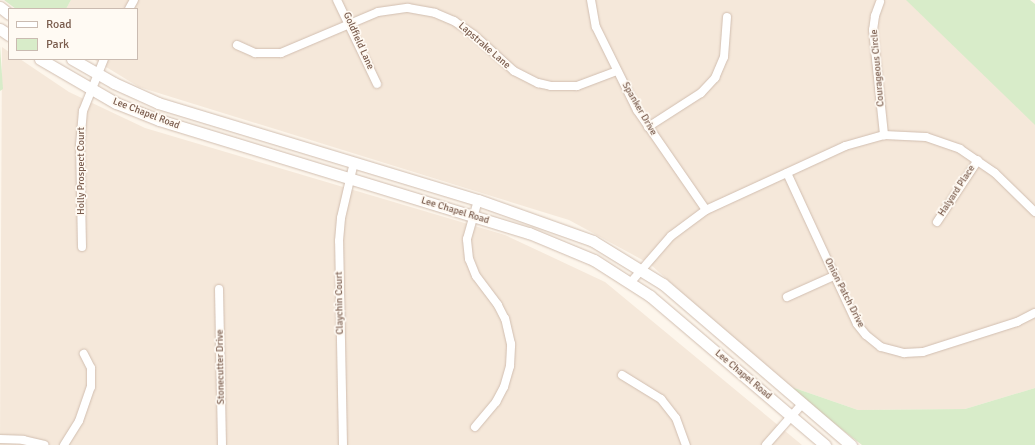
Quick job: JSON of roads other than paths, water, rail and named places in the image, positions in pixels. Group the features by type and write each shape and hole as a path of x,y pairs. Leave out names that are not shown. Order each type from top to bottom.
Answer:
{"main road":[{"path":"0,7 8,13"},
{"path":"0,29 8,35"},
{"name":"Lee Chapel Road","path":"42,60 90,89 159,120 473,216 573,249 610,268 631,282 825,445"},
{"name":"Lee Chapel Road","path":"74,60 97,74 158,103 478,200 575,232 642,269 803,403 851,445"}],"street":[{"name":"Goldfield Lane","path":"337,0 350,24 377,84"},
{"name":"Spanker Drive","path":"591,0 596,27 617,71 648,127 706,210"},
{"name":"Courageous Circle","path":"880,2 873,30 884,135"},
{"name":"Lapstrake Lane","path":"237,45 254,53 281,53 378,12 397,9 435,13 466,28 514,72 538,83 552,86 586,84 617,71"},
{"path":"648,127 701,93 714,78 724,57 727,18"},
{"path":"97,74 104,60"},
{"name":"Holly Prospect Court","path":"82,247 80,145 83,111 90,89 97,74"},
{"path":"631,282 671,236 706,210 845,146 884,135 913,136 938,140 978,160 1035,212"},
{"name":"Halyard Place","path":"937,222 978,160"},
{"name":"Claychin Court","path":"343,445 339,242 349,179 354,162"},
{"name":"Onion Patch Drive","path":"787,173 857,324 866,335 882,346 904,353 923,352 1018,322 1035,313"},
{"path":"475,427 496,402 504,387 510,366 511,344 505,319 498,305 476,276 469,260 467,239 478,200"},
{"path":"787,298 834,276"},
{"name":"Stonecutter Drive","path":"219,289 222,445"},
{"path":"64,445 79,421 90,392 91,368 84,354"},
{"path":"622,375 661,399 676,418 686,445"},
{"path":"766,445 803,403"},
{"path":"0,439 23,440 44,445"}]}
